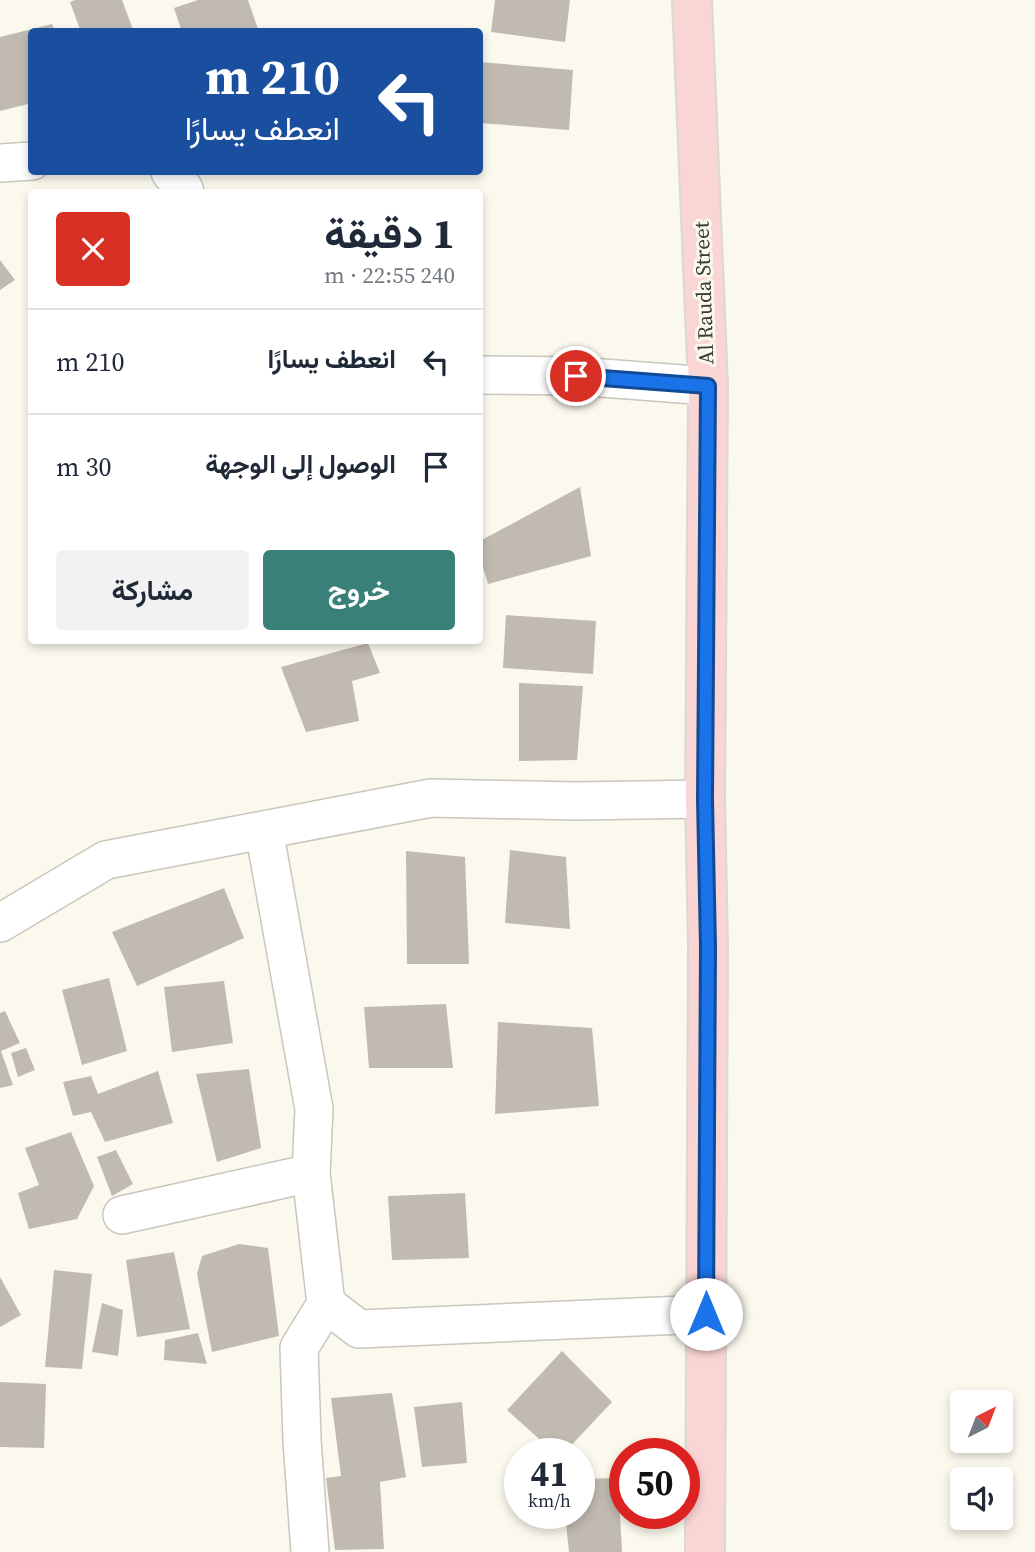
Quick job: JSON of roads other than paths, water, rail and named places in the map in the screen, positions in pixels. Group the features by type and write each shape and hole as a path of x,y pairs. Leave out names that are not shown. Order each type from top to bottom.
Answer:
{"main road":[{"name":"Al Rauda Street","path":"692,0 708,386 705,1552"}],"street":[{"path":"0,163 28,161"},
{"path":"172,175 183,189"},
{"path":"483,375 576,376 708,386"},
{"path":"0,923 106,860 431,798 575,801 705,799"},
{"path":"264,830 314,1109 311,1173 326,1304 299,1348 310,1552"},
{"path":"122,1215 311,1173"},
{"path":"326,1304 359,1329 706,1314"}]}
